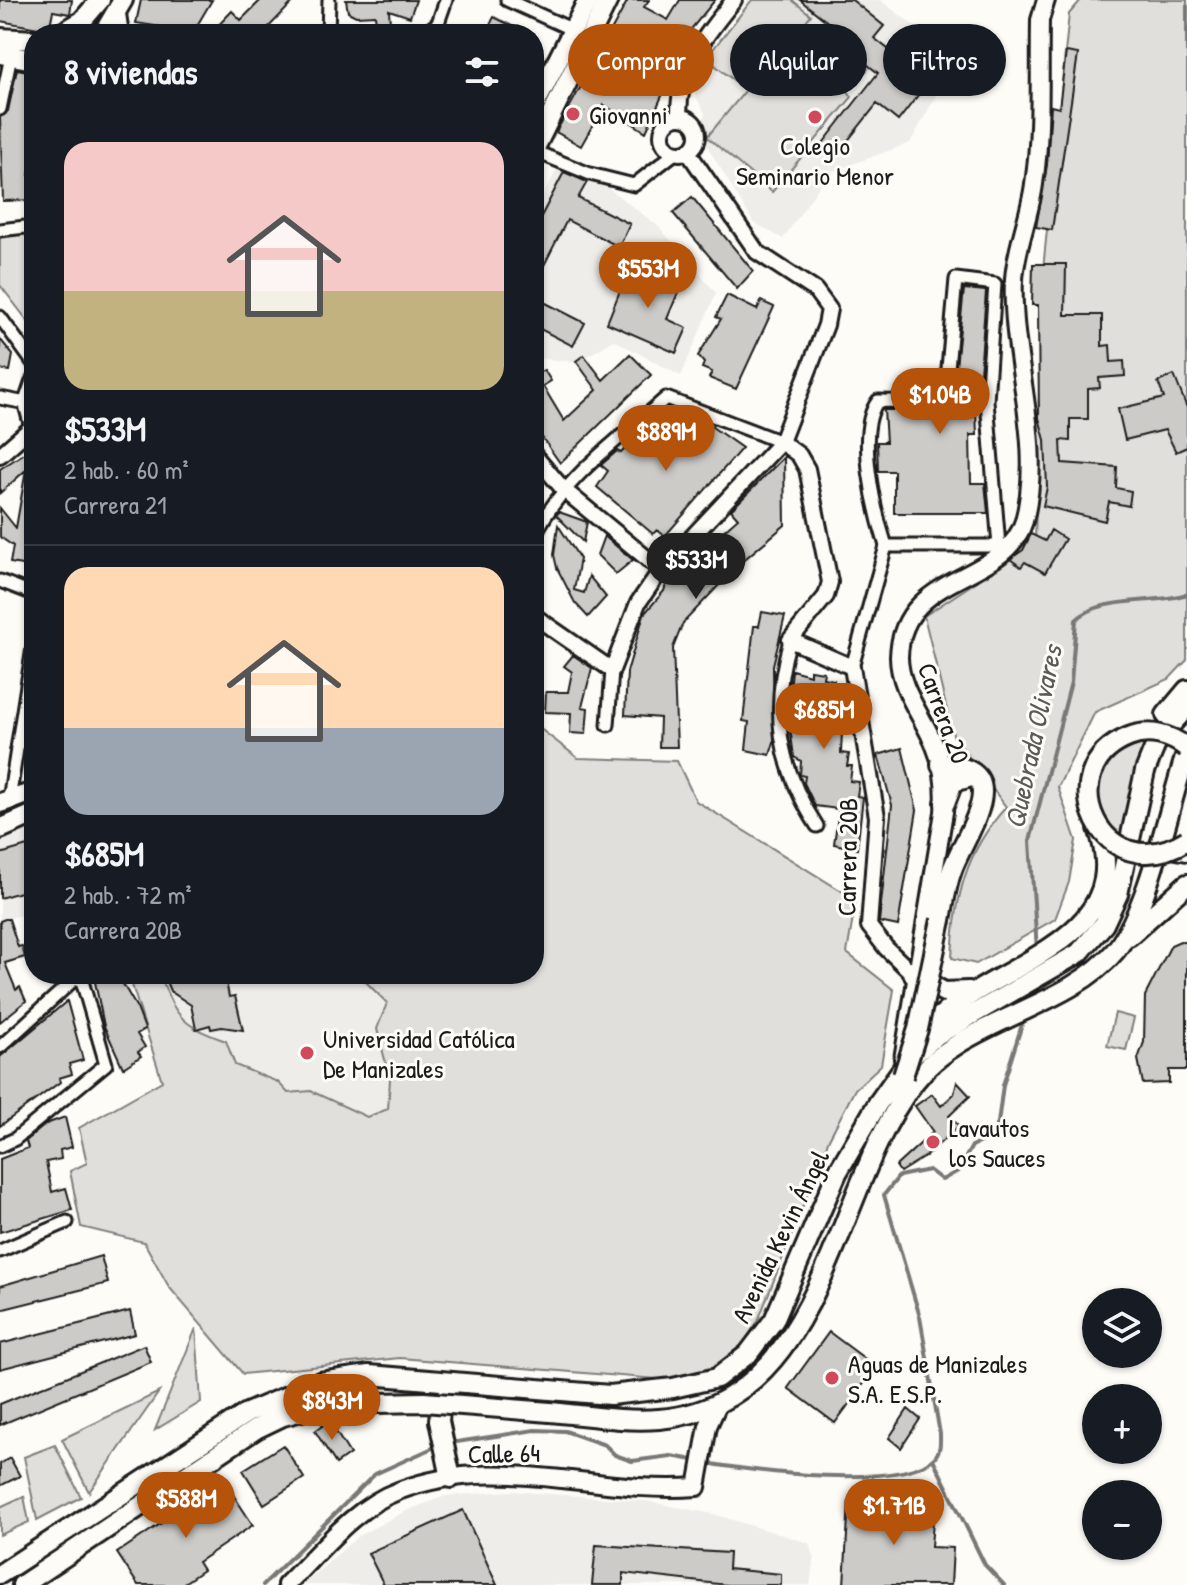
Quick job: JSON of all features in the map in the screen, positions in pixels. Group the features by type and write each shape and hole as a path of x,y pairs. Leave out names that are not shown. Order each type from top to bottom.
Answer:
{"main road":[{"path":"77,24 100,0"},
{"path":"576,24 588,0"},
{"path":"544,130 608,0"},
{"name":"Carrera 20","path":"903,1070 914,975 945,803 941,765 904,684 899,658 905,627 916,607 934,591 1007,549 1023,523 1030,463 1014,279 1034,185 1040,20 1046,0"},
{"path":"108,24 119,4"},
{"path":"0,38 24,39"},
{"path":"544,87 568,40"},
{"path":"1152,733 1187,690"},
{"name":"Avenida Kevin Ángel","path":"22,1585 256,1429 283,1416 328,1404 424,1402 659,1419 719,1402 769,1368 804,1315 867,1167 907,1091 946,1051 1079,953 1104,924 1118,894 1131,824 1158,739 1187,707"},
{"path":"818,1283 856,1163 929,1026 975,989 1048,951 1076,930 1085,918 1106,870 1107,853 1090,810 1088,790 1092,771 1103,754 1119,741 1152,733 1169,737 1187,750"},
{"name":"Avenida Kevin Ángel","path":"0,1574 247,1413 287,1393 320,1382 369,1375 610,1395 673,1388 717,1378 748,1354 774,1320 837,1173 903,1070 937,1035 992,1016 1090,973 1116,950 1140,900 1187,750"},
{"path":"903,1070 918,1029 951,872 982,809 983,796 975,776 956,765 941,765"},
{"path":"945,803 953,782 975,776"},
{"path":"5,802 24,795"},
{"path":"0,829 24,818"},
{"path":"1098,828 1112,843 1131,852 1151,855 1179,852 1187,840"},
{"path":"1116,950 1187,884"},
{"path":"914,975 944,992 975,989"},
{"path":"410,1379 441,1401"},
{"path":"441,1401 456,1393 531,1388"},
{"path":"441,1401 439,1421 448,1470"},
{"name":"Calle 64","path":"286,1585 360,1514 397,1491 448,1470 498,1471 697,1487 707,1430 719,1402"},
{"path":"686,1413 707,1430"}],"street":[{"path":"328,24 329,0"},
{"path":"437,24 446,0"},
{"path":"507,0 568,28"},
{"path":"679,117 679,88 703,39 734,0"},
{"path":"119,4 120,24"},
{"path":"0,109 6,55"},
{"path":"544,154 590,174 634,185 682,152 697,143 698,131 691,120 679,117 668,122 662,133 665,145 682,152 757,252 815,290 829,309 781,442 661,570 638,603 612,670 608,725"},
{"path":"0,230 24,227"},
{"path":"956,279 995,284 987,401 999,546 886,546 871,481 868,442 871,410 878,401 945,402 956,279"},
{"path":"0,317 24,350"},
{"path":"0,398 24,403"},
{"path":"544,517 564,490 666,398 781,442 799,455 807,469 830,582 826,596 790,640 781,672 779,737 799,799 817,826"},
{"path":"0,455 24,437"},
{"path":"544,467 564,490 661,570"},
{"name":"Carrera 20B","path":"886,546 852,667 877,817 867,916 873,934 914,975"},
{"path":"0,581 24,590"},
{"path":"544,623 612,670"},
{"path":"790,640 852,667"},
{"path":"5,802 24,698"},
{"path":"0,1047 69,984"},
{"path":"0,1146 15,1139 106,1064 83,984"},
{"path":"0,1251 67,1222"}],"shaded area":[{"name":"Colegio Seminario Menor","path":"748,0 880,0 912,24 883,24 883,96 936,96 910,143 828,173 783,239 753,222 701,136 705,113 696,96 714,96 714,50 730,27 730,96 867,96 867,24 732,24"},
{"path":"752,0 792,0 811,15 804,24 733,24"},
{"path":"1081,0 1187,0 1187,660 1169,679 1095,712 1058,787 1076,840 1069,882 1055,919 976,964 952,958 956,915 972,859 992,824 1006,807 953,735 924,616 1035,543 1042,279 1069,14"},
{"path":"730,28 730,77 714,64 714,48"},
{"path":"741,96 852,97 772,192 707,137"},
{"path":"559,165 595,178 659,227 716,293 681,376 614,340 578,362 544,359 544,194"},
{"path":"24,229 24,316 0,285 0,232"},
{"path":"544,732 578,758 677,761 696,801 856,900 847,953 894,990 881,1065 855,1089 829,1139 758,1321 740,1348 708,1372 669,1380 400,1358 243,1374 169,1287 144,1242 81,1227 70,1171 87,1163 79,1128 162,1081 132,985 164,984 183,1019 200,1031 226,1041 235,1065 278,1082 288,1093 311,1091 367,1117 388,1109 390,1079 377,1029 387,1003 368,984 544,984"},
{"path":"1134,744 1147,744 1122,837 1113,831 1101,814 1098,781 1108,762"},
{"path":"24,832 24,914 0,921 0,840"},
{"name":"Universidad Católica De Manizales","path":"163,984 368,984 387,1003 377,1029 390,1079 388,1110 367,1117 311,1091 288,1093 278,1082 235,1065 226,1042 201,1032 173,1012"},
{"path":"1115,1013 1134,1018 1126,1050 1107,1046"},
{"path":"196,1328 201,1402 155,1430"},
{"path":"159,1392 89,1492 62,1439"},
{"path":"55,1445 81,1497 37,1520 24,1457"},
{"path":"511,1491 645,1501 713,1514 809,1543 814,1558 810,1585 303,1585 358,1536 406,1511 445,1496"},
{"path":"24,1496 29,1522 0,1535 0,1507"}],"building":[{"path":"0,0 72,0 70,14 53,11 50,24 24,25 0,21"},
{"path":"141,0 212,0 198,24 136,23"},
{"path":"261,0 295,0 272,24 220,24 232,11 241,20"},
{"path":"346,0 416,0 410,17 389,10 390,23 376,24 375,15 356,16 348,12"},
{"path":"628,0 649,0 644,7 668,20 680,0 715,0 695,24 615,24"},
{"path":"800,0 852,0 883,25 874,38 883,45 883,96 917,96 898,121 877,104 834,158 820,147 860,96 867,96 867,87 878,73 867,64 867,24 830,24"},
{"path":"494,17 508,24 490,24"},
{"path":"1066,52 1078,54 1052,230 1036,227 1047,165 1051,106 1059,108"},
{"path":"17,69 24,70 24,200 3,201 0,117 8,111"},
{"path":"576,96 662,96 646,132 604,105 581,146 556,132"},
{"path":"564,172 587,182 578,198 630,224 619,247 567,220 544,265 544,211"},
{"path":"692,197 753,271 737,289 673,213"},
{"path":"1033,264 1066,264 1065,315 1102,315 1102,346 1110,345 1111,362 1124,361 1125,376 1099,378 1100,388 1088,389 1088,419 1070,419 1070,441 1061,440 1062,463 1117,467 1116,488 1131,491 1129,506 1109,502 1105,521 1043,506 1047,487 1045,440 1039,418 1038,305 1032,305"},
{"path":"630,266 680,288 667,319 687,328 676,353 607,323"},
{"path":"964,289 986,291 979,388 975,388 977,435 970,435 971,483 985,483 988,513 894,513 894,471 878,471 877,442 886,442 884,410 945,410 952,406"},
{"path":"727,295 757,310 761,301 774,307 736,389 709,378 712,372 702,368 704,363 698,356 721,319 716,317"},
{"path":"544,302 585,323 573,346 544,331"},
{"path":"0,339 13,355 10,371 0,369"},
{"path":"630,354 651,375 560,463 544,440 544,388 564,421 597,390 576,361 584,355 603,380"},
{"path":"544,370 551,381 544,385"},
{"path":"1174,375 1187,408 1187,447 1176,452 1165,430 1125,440 1118,409 1164,398 1158,382"},
{"path":"657,417 691,440 705,422 742,448 665,536 657,530 653,534 597,487 608,471 601,465 617,451 621,453"},
{"path":"24,453 24,472 0,493 0,469"},
{"path":"784,457 785,525 739,564 683,623 673,648 677,747 659,747 660,718 625,715 627,672 644,614 664,591 669,576 691,554 694,557 738,518 731,510"},
{"path":"24,482 24,565 10,563 13,546 0,537 0,508 16,528"},
{"path":"559,512 587,522 583,542 556,515"},
{"path":"558,525 580,559 574,590 584,593 589,576 606,597 588,617 575,603 557,568 554,555"},
{"path":"1051,530 1065,539 1045,573 1025,562 1021,567 1010,559 1023,550 1031,534 1045,541"},
{"path":"604,536 633,560 616,574 597,555"},
{"path":"762,612 785,616 773,665 774,742 770,755 746,750 749,722 743,721 754,626 759,626"},
{"path":"573,655 592,668 582,707 588,708 586,734 570,733 571,713 545,712 546,692 568,692 572,672 564,666"},
{"path":"792,670 810,675 810,670 824,672 823,678 834,680 833,686 839,687 843,710 841,753 849,754 847,766 852,766 850,781 859,782 857,796 863,797 857,849 834,844 839,809 815,806 804,783 805,776 800,775 801,761 794,757 788,713"},
{"path":"902,748 917,810 898,926 879,922 892,805 878,755"},
{"path":"24,847 24,891 0,898 0,854"},
{"path":"9,919 18,947 22,946 24,957 5,963 16,990 20,987 26,1001 0,1022 0,921"},
{"path":"1180,941 1187,943 1187,1070 1169,1070 1169,1083 1143,1084 1138,1059 1144,1042 1145,996 1171,945"},
{"path":"95,984 123,984 145,1029 137,1034 145,1047 138,1052 141,1056 123,1068 104,1026"},
{"path":"167,984 227,984 229,997 235,996 243,1030 211,1029 210,1025 196,1029 191,1005 170,991"},
{"path":"67,1001 83,1060 69,1064 72,1074 59,1078 60,1082 0,1126 0,1057"},
{"path":"957,1082 970,1096 949,1116 959,1126 926,1156 900,1172 896,1166 933,1132 915,1106 932,1094 941,1106 954,1094"},
{"path":"65,1117 72,1147 60,1150 61,1159 46,1162 52,1192 66,1188 72,1210 0,1232 0,1159 28,1148 26,1141 46,1124"},
{"path":"101,1256 108,1283 0,1310 0,1286"},
{"path":"130,1311 135,1334 0,1369 0,1344"},
{"name":"Aguas de Manizales S.A. E.S.P.","path":"829,1332 876,1367 835,1423 788,1388"},
{"path":"144,1345 151,1362 0,1425 0,1404"},
{"path":"908,1409 920,1419 901,1448 889,1438"},
{"path":"329,1421 350,1454 336,1464 315,1431"},
{"path":"283,1445 304,1478 264,1504 243,1470"},
{"path":"10,1458 20,1476 0,1486 0,1464"},
{"path":"224,1481 253,1525 198,1562 203,1570 181,1585 138,1585 117,1553"},
{"path":"849,1501 934,1506 931,1547 953,1548 951,1585 844,1585"},
{"path":"463,1510 497,1585 384,1585 368,1553"},
{"path":"596,1545 729,1553 728,1569 781,1574 781,1585 727,1585 623,1573 623,1585 592,1585"}],"waterway":[{"name":"Quebrada Olivares","path":"1187,6 1187,52"},
{"name":"Quebrada Olivares","path":"1037,951 1030,841 1071,682 1076,620 1100,607 1187,594"},
{"name":"Quebrada Olivares","path":"707,1463 790,1474 860,1476 918,1467 935,1457 940,1446 940,1434 920,1317 884,1195 899,1176 929,1170 942,1180 958,1171 972,1146 991,1137 998,1123 1003,1085 1024,1018"},
{"name":"Quebrada Olivares","path":"450,1443 535,1430 565,1431 605,1445 615,1455 632,1461 671,1456 699,1461"},
{"name":"Quebrada Olivares","path":"263,1585 375,1474 437,1446"},
{"name":"Quebrada Olivares","path":"933,1459 985,1565 1004,1585"}],"place":[{"name":"Giovanni","path":"573,114"},
{"name":"Colegio Seminario Menor","path":"815,117"},
{"name":"Universidad Católica De Manizales","path":"307,1053"},
{"name":"Lavautos los Sauces","path":"933,1142"},
{"name":"Aguas de Manizales S.A. E.S.P.","path":"832,1378"}]}
